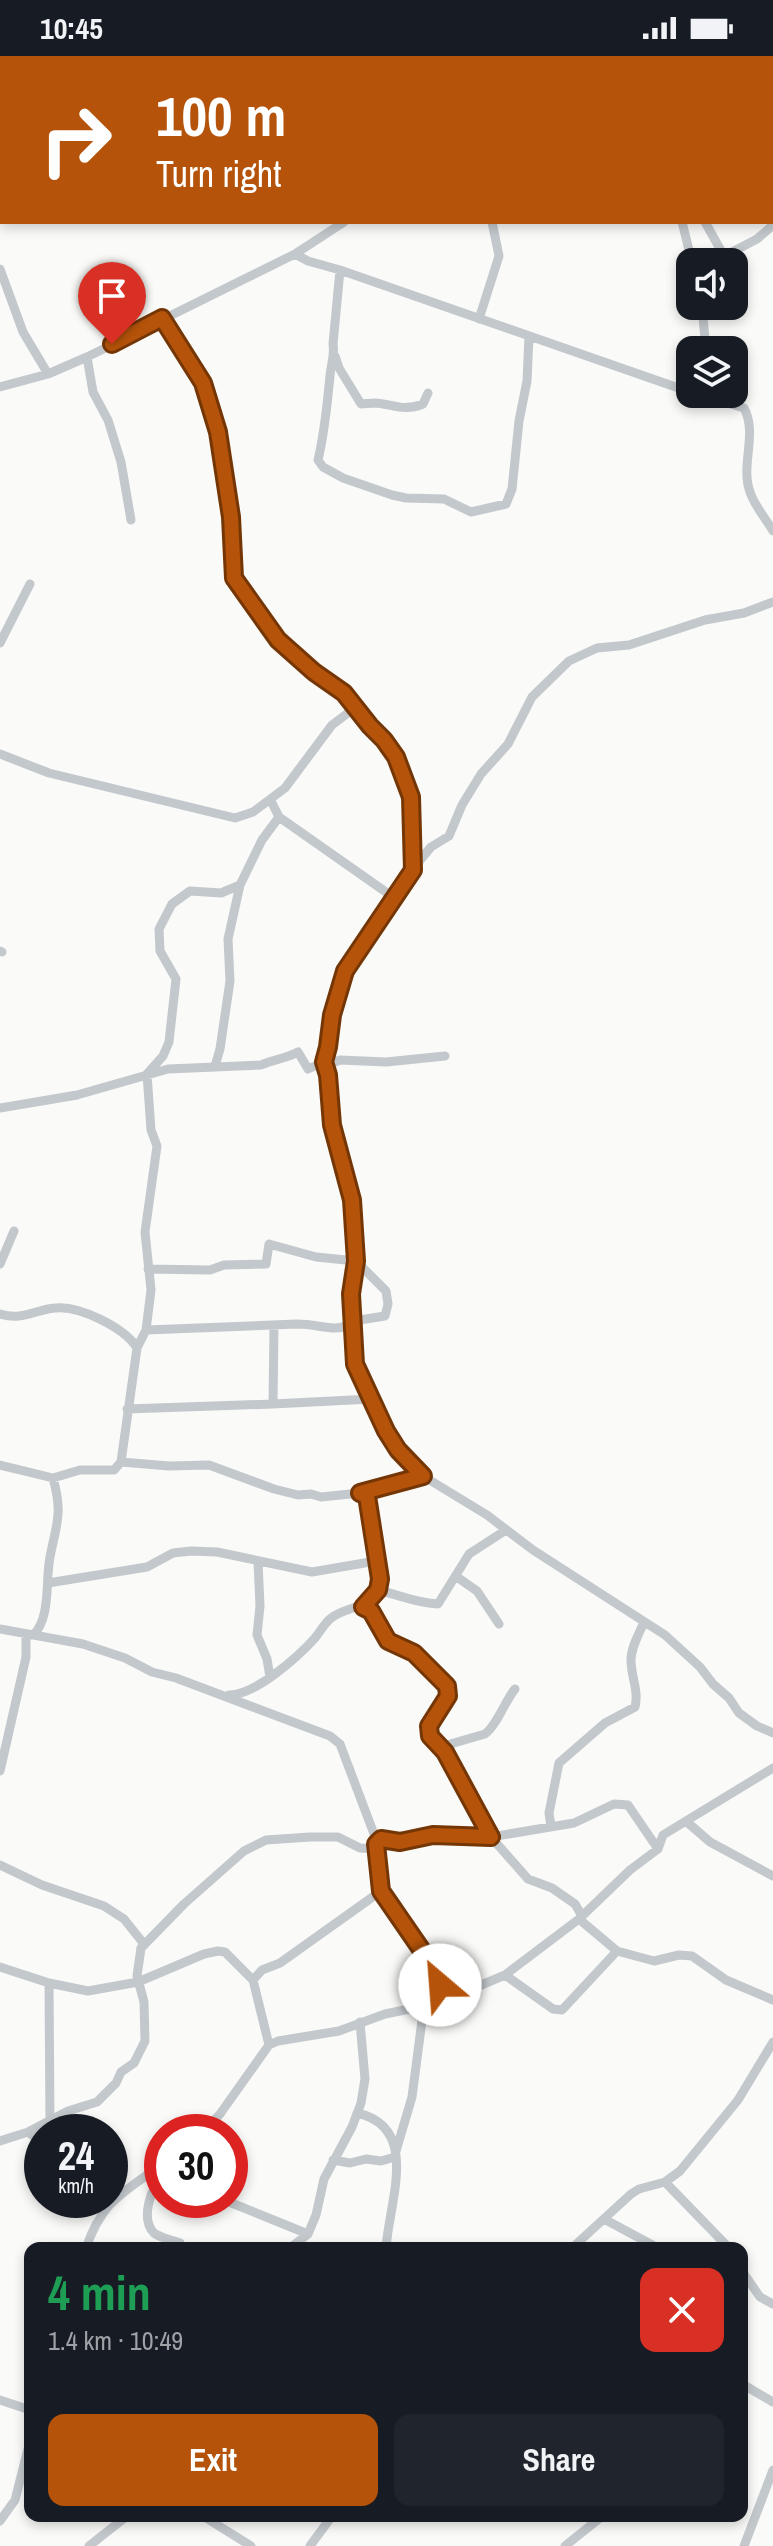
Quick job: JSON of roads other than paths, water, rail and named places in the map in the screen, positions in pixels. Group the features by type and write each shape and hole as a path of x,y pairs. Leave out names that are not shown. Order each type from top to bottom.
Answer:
{"street":[{"path":"0,387 48,374 87,357 295,254 341,224"},
{"path":"479,319 499,256 492,224"},
{"path":"682,224 688,248"},
{"path":"706,224 720,248"},
{"path":"740,248 757,239 773,225"},
{"path":"295,254 676,387"},
{"path":"0,269 23,332 48,374"},
{"path":"340,270 333,344 339,368 361,404 418,407 428,393"},
{"path":"162,318 203,383 218,432 231,517 234,578 278,640 314,672 344,693 384,740 402,771 413,810 413,870"},
{"path":"335,356 330,369 327,414 318,460 323,467 343,478 392,495 444,499 466,510 477,511 506,504 510,496 527,381 529,336"},
{"path":"87,357 93,392 108,420 121,462 131,520"},
{"path":"744,408 750,443 747,469 749,491 773,531"},
{"path":"0,643 30,584"},
{"path":"773,602 629,645 597,648 569,661 532,697 508,744 481,774 462,805 449,836 431,847 413,870 345,971 332,1015 324,1064 329,1110 352,1200 356,1261 351,1294 355,1364 398,1450 423,1476 665,1635 696,1663 739,1713 773,1733"},
{"path":"0,754 49,773 231,819 253,812 271,801 294,779 332,725 356,707"},
{"path":"271,801 279,817 393,897"},
{"path":"215,1066 230,981 228,939 240,885 262,840 279,817"},
{"path":"0,1465 53,1478 80,1470 114,1470 121,1462 137,1348 146,1330 151,1290 145,1232 157,1146 151,1130 147,1074 167,1049 176,979 158,943 163,917 172,904 190,891 221,893 240,885"},
{"path":"0,1108 77,1095 147,1074 185,1067 261,1065 274,1058 286,1059 298,1052 308,1069 340,1060 386,1062 445,1056"},
{"path":"0,1264 14,1231"},
{"path":"146,1330 313,1324 339,1330 353,1322 385,1316 388,1304 386,1291 356,1261 316,1257 269,1244 266,1264 224,1265 210,1270 148,1269"},
{"path":"0,1314 16,1318 64,1308 117,1327 131,1338 137,1348"},
{"path":"273,1404 274,1326"},
{"path":"127,1409 371,1399"},
{"path":"121,1462 209,1465 283,1493 321,1497 360,1493 423,1476"},
{"path":"30,1634 40,1630 48,1583 58,1511 53,1478"},
{"path":"360,1493 367,1496 380,1579 378,1590 363,1607"},
{"path":"378,1590 409,1597 417,1603 438,1604 474,1549 506,1530"},
{"path":"48,1583 147,1567 179,1551 217,1552 312,1572 376,1561"},
{"path":"258,1562 260,1606 257,1635 267,1659 270,1677"},
{"path":"457,1577 477,1591 499,1624"},
{"path":"219,1695 241,1695 270,1677 305,1648 332,1617 348,1609 363,1607 371,1611 388,1641 414,1653 447,1686 448,1696 429,1726 430,1736 440,1747 491,1837 528,1879 552,1888 575,1904 581,1917 617,1951 654,1961 679,1955 692,1956 726,1980 773,2000"},
{"path":"551,1827 549,1813 559,1763 596,1730 635,1707 638,1696 631,1654 644,1622"},
{"path":"0,1629 83,1644 125,1658 152,1672 176,1678 330,1736 340,1744 379,1844 381,1891 434,1968 440,1985 439,2003"},
{"path":"0,1771 30,1634"},
{"path":"440,1747 491,1730 502,1706 515,1689"},
{"path":"220,2114 269,2045 339,2031 360,2022 439,2003 505,1975 581,1917 630,1870 658,1849 663,1835 773,1768"},
{"path":"63,2114 97,2102 116,2083 121,2072 134,2063 145,2041 144,2002 138,1982 138,1959 144,1944 222,1869 259,1842 338,1837 360,1848 433,1835 491,1837 574,1823 622,1803 628,1805 658,1849"},
{"path":"687,1822 710,1842 773,1876"},
{"path":"0,1865 42,1885 104,1906 124,1919 144,1944"},
{"path":"253,1980 262,1970 280,1963 381,1891"},
{"path":"0,1967 49,1983 88,1991 138,1982 218,1951 234,1958 253,1980 269,2045"},
{"path":"505,1975 553,2009 562,2010 617,1951"},
{"path":"49,1983 50,2114"},
{"path":"333,2160 350,2163 366,2159 381,2161 395,2155 412,2097 424,2005"},
{"path":"298,2242 308,2234 324,2179 365,2092 360,2022"},
{"path":"579,2242 639,2189 665,2182 680,2171 738,2100 773,2042"},
{"path":"357,2113 378,2119 387,2128 395,2155 394,2202 387,2242"},
{"path":"0,2141 24,2133"},
{"path":"665,2182 723,2242"},
{"path":"248,2210 308,2234"},
{"path":"88,2242 98,2218"},
{"path":"149,2218 155,2233 178,2242"},
{"path":"604,2219 647,2242"},
{"path":"748,2280 760,2297 773,2304"},
{"path":"748,2387 773,2402"},
{"path":"0,2400 24,2408"},
{"path":"0,2521 15,2500 24,2465"},
{"path":"744,2546 773,2470"},
{"path":"89,2546 119,2522"},
{"path":"213,2522 251,2546"},
{"path":"310,2546 328,2522"},
{"path":"565,2546 595,2522"}]}
